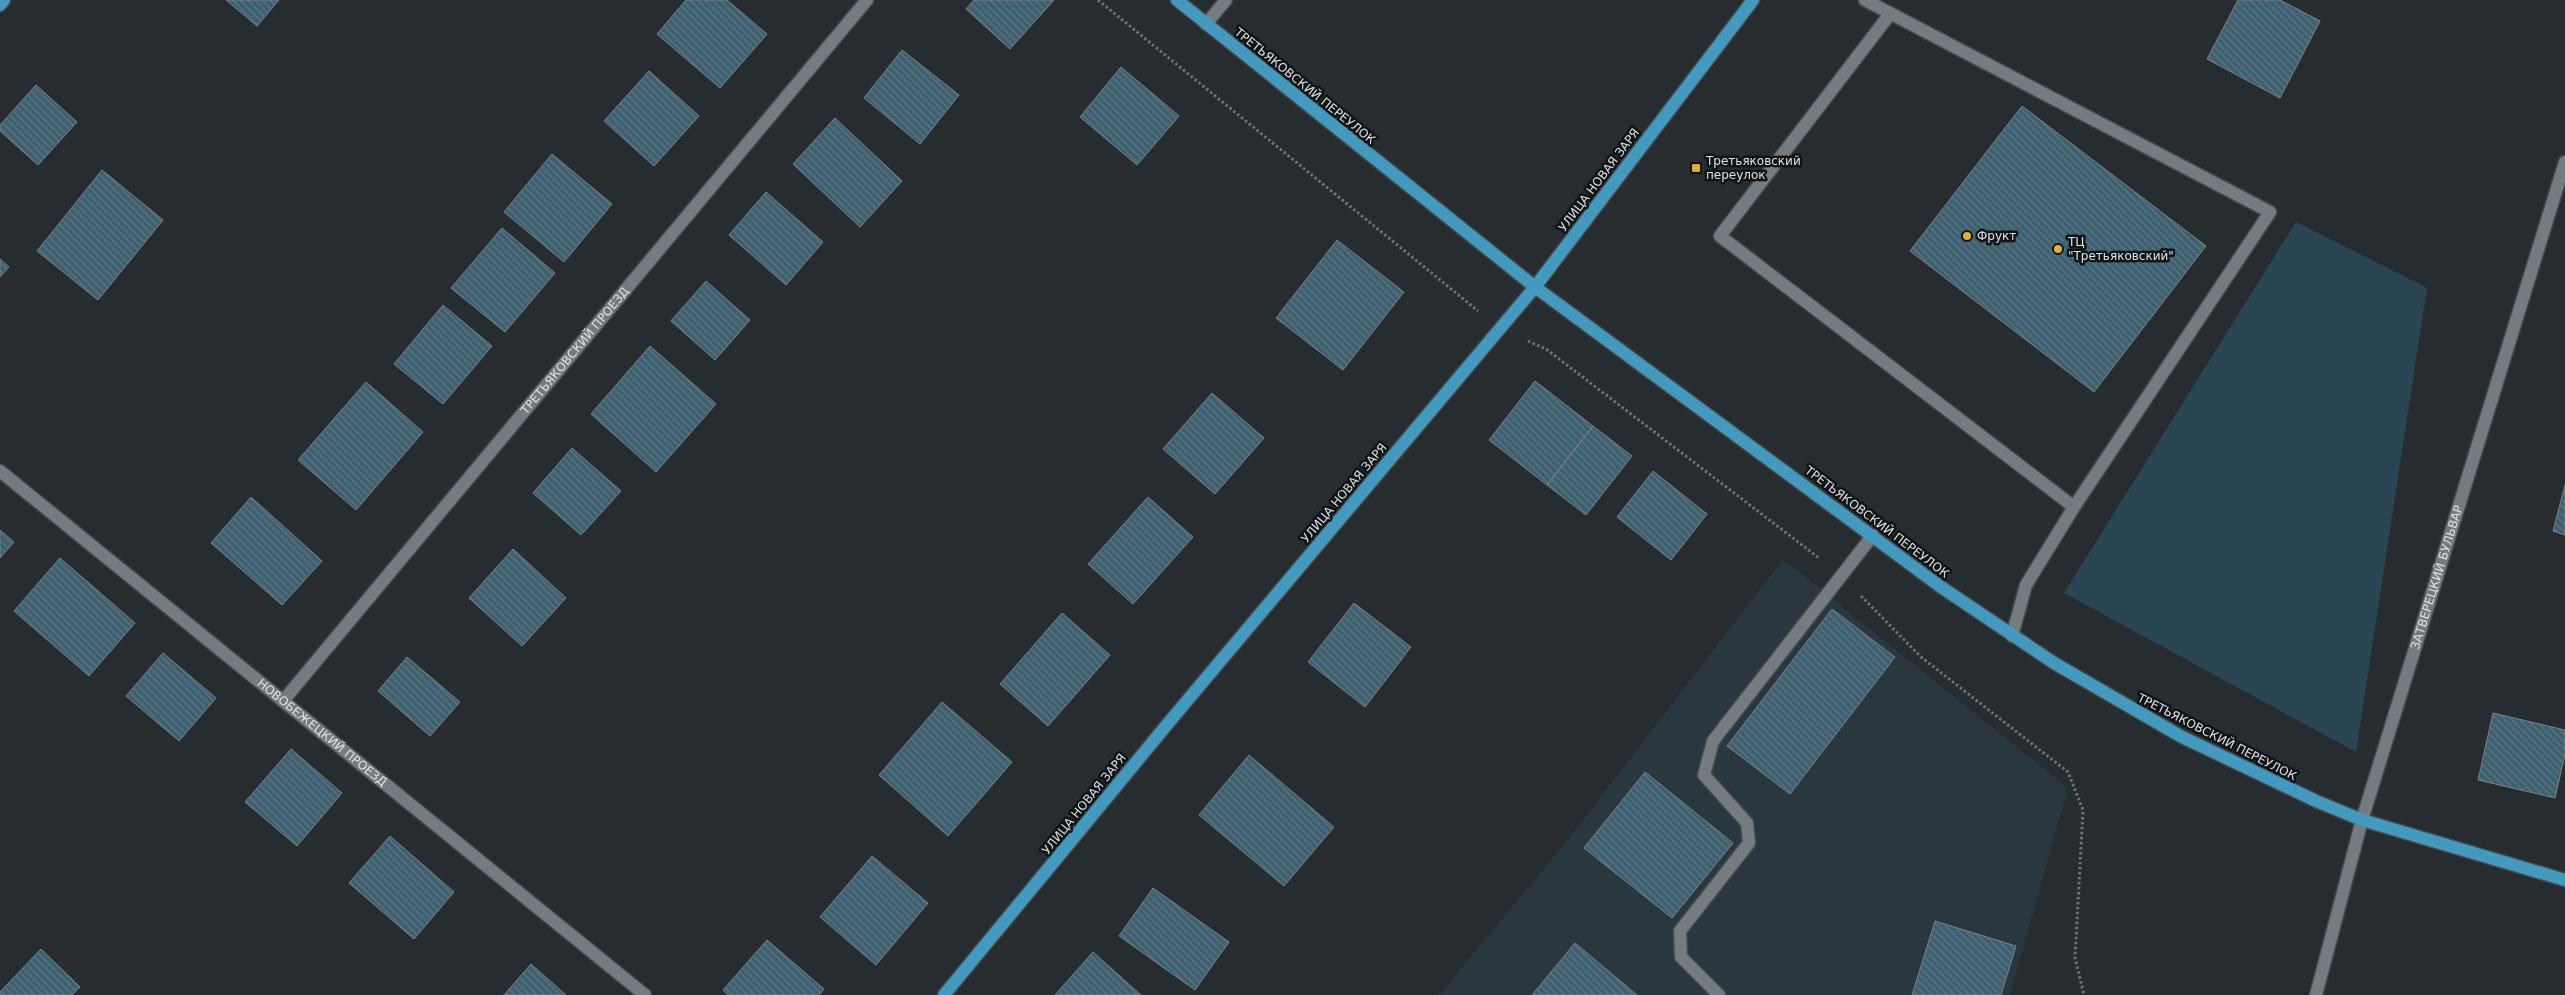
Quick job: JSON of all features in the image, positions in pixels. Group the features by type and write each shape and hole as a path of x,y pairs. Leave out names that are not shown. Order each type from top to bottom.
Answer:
{"main road":[{"path":"0,4 4,0"},
{"name":"ТРЕТЬЯКОВСКИЙ ПЕРЕУЛОК","path":"1177,0 1535,287 1941,587 2012,636 2096,689 2182,737 2271,781 2362,820 2565,880"},
{"name":"УЛИЦА НОВАЯ ЗАРЯ","path":"944,995 1170,720 1535,287 1753,0"}],"street":[{"name":"ТРЕТЬЯКОВСКИЙ ПРОЕЗД","path":"283,701 867,0"},
{"path":"1206,24 1226,0"},
{"path":"1865,0 2270,212 2074,507 2026,585 2012,636"},
{"path":"1890,14 1720,236 2074,507"},
{"name":"ЗАТВЕРЕЦКИЙ БУЛЬВАР","path":"2316,995 2362,820 2565,162"},
{"name":"НОВОБЕЖЕЦКИЙ ПРОЕЗД","path":"0,471 645,995"},
{"path":"1719,995 1681,957 1680,931 1749,843 1747,823 1704,775 1713,741 1873,535"}],"path":[{"path":"1098,0 1500,329 1546,349 1841,575 1921,657 2068,772 2083,810 2075,958 2084,995"}],"shaded area":[{"path":"2296,222 2427,288 2356,752 2064,593"},
{"path":"1783,559 2068,788 2010,995 1439,995 1570,837"}],"building":[{"path":"226,0 279,0 257,26"},
{"path":"686,0 727,0 767,34 720,88 657,34"},
{"path":"974,0 1054,0 1010,49 966,9"},
{"path":"2238,0 2280,0 2320,21 2280,98 2207,59"},
{"path":"902,50 959,95 920,144 864,98"},
{"path":"1121,67 1179,116 1137,165 1080,117"},
{"path":"649,71 699,116 654,166 604,121"},
{"path":"36,85 77,122 38,165 0,131 0,125"},
{"name":"ТЦ \"Третьяковский\"","path":"2022,106 2206,246 2094,392 1910,251"},
{"path":"835,118 902,181 860,227 793,164"},
{"path":"552,154 612,204 564,262 504,212"},
{"path":"102,170 163,220 98,300 37,251"},
{"path":"766,192 823,242 786,285 729,235"},
{"path":"502,228 555,273 505,332 451,288"},
{"path":"1337,240 1404,292 1343,370 1276,318"},
{"path":"0,259 9,267 0,277"},
{"path":"706,281 750,320 715,360 671,321"},
{"path":"443,305 492,346 443,404 394,364"},
{"path":"650,346 716,404 656,472 591,414"},
{"path":"1535,381 1593,426 1547,485 1489,440"},
{"path":"366,382 423,432 356,510 298,460"},
{"path":"1212,393 1264,438 1215,494 1163,449"},
{"path":"1593,426 1632,456 1586,515 1547,485"},
{"path":"572,448 621,491 581,535 533,493"},
{"path":"1653,471 1707,514 1671,560 1617,517"},
{"path":"2565,485 2565,535 2553,531"},
{"path":"251,497 322,561 282,605 211,543"},
{"path":"1148,497 1193,537 1133,604 1088,564"},
{"path":"0,530 14,542 0,558"},
{"path":"513,549 566,598 522,646 469,598"},
{"path":"60,558 135,623 89,676 14,611"},
{"path":"1354,603 1411,647 1365,707 1308,662"},
{"path":"1832,609 1895,657 1790,794 1727,746"},
{"path":"1062,613 1110,655 1048,726 1000,684"},
{"path":"163,653 216,698 179,741 126,696"},
{"path":"407,657 460,702 430,736 378,691"},
{"path":"942,702 1012,762 948,836 879,775"},
{"path":"2493,713 2565,730 2565,754 2555,798 2478,780"},
{"path":"291,749 342,793 297,846 245,802"},
{"path":"1249,755 1334,827 1284,886 1199,815"},
{"path":"1645,772 1733,843 1672,918 1584,848"},
{"path":"390,836 454,892 414,939 349,883"},
{"path":"872,856 928,903 876,965 820,917"},
{"path":"1153,888 1229,942 1195,990 1119,936"},
{"path":"1935,921 2016,946 2001,995 1912,995"},
{"path":"767,940 824,989 819,995 728,995 723,990"},
{"path":"1575,943 1637,995 1532,995"},
{"path":"41,949 80,987 72,995 0,995 0,992"},
{"path":"1093,952 1141,995 1055,995"},
{"path":"531,964 566,995 504,995"}],"place":[{"name":"Третьяковский переулок","path":"1696,168"},
{"name":"Фрукт","path":"1967,236"},
{"name":"ТЦ \"Третьяковский\"","path":"2058,249"}]}
